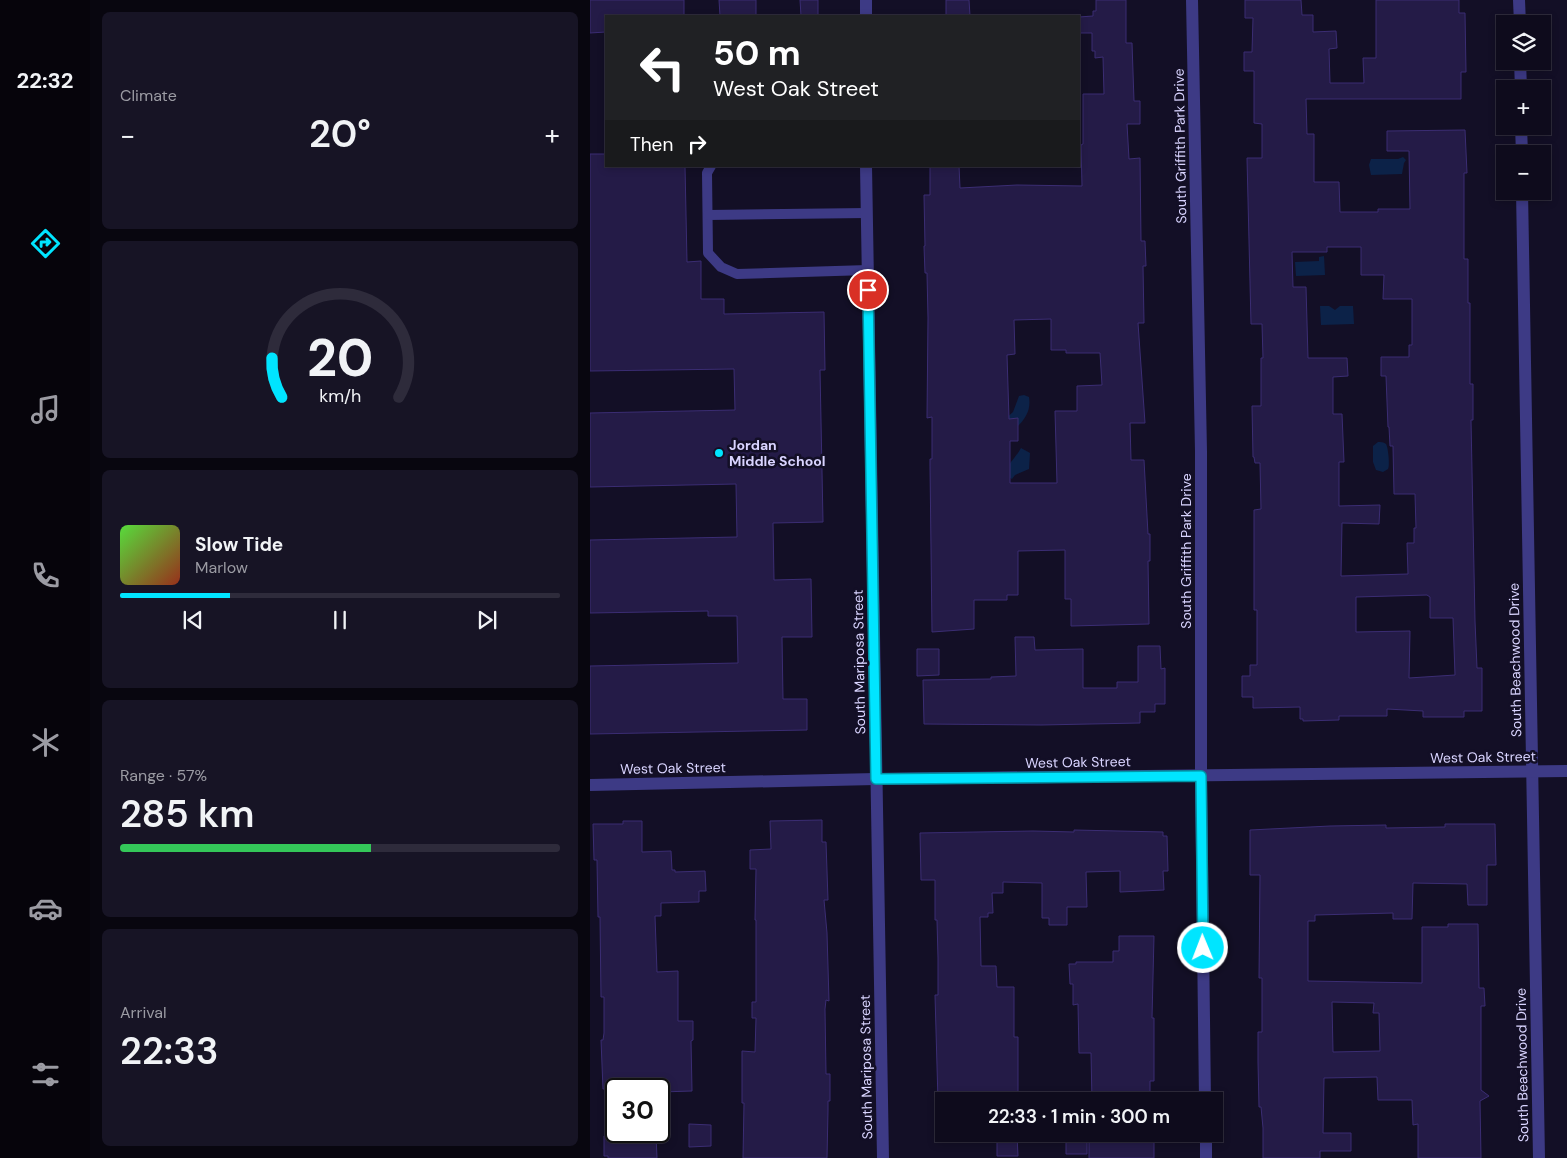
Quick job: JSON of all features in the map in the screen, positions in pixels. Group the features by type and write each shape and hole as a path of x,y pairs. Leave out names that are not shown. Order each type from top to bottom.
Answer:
{"street":[{"path":"866,0 866,15"},
{"name":"South Griffith Park Drive","path":"1192,0 1201,451 1201,776 1205,1092"},
{"path":"1519,0 1520,15"},
{"name":"South Mariposa Street","path":"866,167 883,1158"},
{"name":"South Beachwood Drive","path":"1522,200 1539,1158"},
{"name":"West Oak Street","path":"590,785 876,779 1567,771"},
{"path":"1206,1142 1206,1158"}],"lane":[{"path":"710,167 707,173 708,254 720,267 737,274 868,270"},
{"path":"708,215 867,213"}],"water":[{"path":"1403,157 1406,160 1402,174 1371,175 1369,165 1371,159 1398,159"},
{"path":"1324,256 1325,275 1296,276 1295,262 1319,261 1319,257"},
{"path":"1320,306 1329,306 1335,310 1340,306 1353,306 1354,324 1321,325"},
{"path":"1019,396 1029,397 1028,410 1017,427 1004,420 1013,412"},
{"path":"1378,442 1386,444 1388,452 1389,467 1383,472 1376,470 1373,462 1373,446"},
{"path":"1021,448 1030,453 1029,469 1015,475 1012,479 1002,473"}],"building":[{"path":"590,0 684,0 684,15 605,15 605,32 590,33"},
{"path":"719,0 756,0 756,15 720,15"},
{"path":"800,0 818,0 818,15 801,15"},
{"path":"946,0 969,0 970,15 946,15"},
{"path":"1096,0 1126,0 1126,43 1132,43 1134,101 1140,101 1140,124 1127,124 1129,159 1140,158 1141,241 1145,241 1146,266 1143,266 1144,323 1138,323 1145,423 1130,423 1131,460 1144,460 1148,534 1150,534 1150,561 1148,561 1149,624 1071,626 1071,599 1065,599 1065,550 1018,551 1018,595 1007,595 1007,600 974,600 974,629 932,632 930,459 932,459 932,417 927,418 928,318 924,246 924,195 930,195 930,167 959,167 960,188 1017,185 1082,186 1083,94 1104,94 1103,57 1095,58 1095,51 1092,51 1092,33 1080,33 1080,17 1093,16 1093,11 1096,11","holes":["1051,319 1051,350 1066,350 1066,353 1100,353 1102,385 1077,386 1077,411 1055,411 1057,483 1010,483 1010,441 1018,441 1018,418 1009,419 1007,355 1015,354 1014,320"]},
{"path":"1245,0 1301,0 1302,15 1313,15 1313,32 1336,31 1337,48 1329,49 1330,83 1364,83 1363,58 1376,58 1376,0 1459,0 1459,13 1465,13 1466,72 1461,72 1461,99 1306,99 1307,134 1314,134 1314,182 1339,182 1340,212 1378,212 1378,209 1410,209 1409,151 1387,151 1387,131 1465,130 1467,173 1464,173 1464,259 1468,259 1468,303 1470,303 1470,384 1473,384 1473,420 1471,420 1475,621 1477,668 1482,668 1482,711 1464,711 1464,717 1423,717 1423,711 1387,709 1387,716 1339,716 1339,720 1303,721 1303,719 1300,719 1300,707 1253,708 1253,697 1242,697 1242,676 1250,676 1250,665 1257,665 1257,610 1254,610 1254,510 1261,509 1260,463 1255,463 1253,457 1252,406 1261,406 1261,358 1263,358 1262,324 1251,324 1247,158 1262,158 1262,124 1254,123 1254,71 1244,71 1244,52 1252,52 1253,18 1245,18","holes":["1327,247 1361,247 1361,275 1384,275 1383,299 1412,299 1412,345 1409,345 1409,357 1381,357 1381,376 1386,376 1390,446 1393,446 1394,494 1415,494 1416,528 1414,528 1414,543 1407,543 1408,574 1341,576 1342,523 1379,524 1380,505 1339,506 1339,462 1344,462 1342,414 1333,414 1333,377 1348,376 1347,358 1308,358 1306,287 1293,287 1292,252 1327,252","1427,595 1430,597 1430,618 1453,618 1455,675 1409,678 1410,631 1356,632 1356,597"]},
{"path":"590,154 605,154 605,167 685,167 687,262 701,261 701,299 724,299 724,314 824,312 825,370 820,370 823,522 773,523 774,580 811,579 812,637 782,637 783,699 807,699 807,730 590,734 590,666 738,663 737,616 708,616 708,611 590,613 590,540 737,537 736,484 590,487 590,413 735,410 734,369 590,371"},
{"path":"1015,637 1034,637 1035,650 1083,649 1083,688 1117,688 1117,682 1138,682 1138,646 1160,646 1161,669 1165,668 1165,704 1155,704 1155,712 1140,712 1140,723 1041,725 924,724 923,680 991,679 991,677 1016,676"},
{"path":"917,649 939,649 939,675 917,676"},
{"path":"822,820 822,842 826,842 828,900 824,900 829,1001 826,1000 825,1009 826,1074 830,1074 827,1158 743,1158 744,1103 742,1103 742,1051 755,1052 756,1018 752,1018 752,1002 756,1002 756,869 750,869 750,850 771,849 770,821"},
{"path":"623,821 642,821 642,852 671,851 672,870 675,870 675,872 705,871 706,891 699,891 699,902 661,903 661,916 655,916 657,972 678,971 678,1021 693,1021 693,1040 691,1041 692,1091 670,1092 670,1078 605,1078 605,1089 603,1089 601,1040 603,1040 604,1033 604,997 601,997 600,917 598,917 597,860 594,860 593,824 623,824"},
{"path":"1445,824 1495,824 1496,865 1487,865 1487,905 1468,905 1467,884 1413,883 1412,919 1393,919 1393,913 1315,915 1315,921 1308,921 1308,981 1422,983 1422,927 1448,927 1448,924 1478,924 1479,988 1484,988 1485,1006 1481,1006 1481,1090 1489,1096 1480,1101 1481,1158 1418,1158 1418,1124 1413,1125 1412,1100 1378,1100 1377,1077 1324,1078 1323,1133 1351,1133 1351,1151 1320,1151 1320,1158 1263,1158 1263,1128 1261,1107 1259,1107 1258,1062 1258,1032 1262,1032 1262,978 1259,978 1260,875 1250,875 1250,830 1386,825 1386,828 1445,827","holes":["1332,1002 1374,1003 1373,1013 1379,1013 1380,1051 1333,1052"]},
{"path":"1074,830 1163,832 1163,836 1167,836 1168,871 1163,871 1164,890 1120,892 1120,871 1086,872 1087,907 1067,907 1067,925 1049,925 1049,918 1042,918 1042,883 1003,882 1003,893 992,893 993,913 988,913 988,917 980,917 981,966 996,966 997,987 1014,987 1014,1037 1018,1037 1018,1092 938,1092 935,995 938,995 938,958 937,920 935,920 935,880 921,880 920,833 1074,832"},
{"path":"1119,936 1154,936 1152,1018 1154,1018 1154,1081 1150,1081 1150,1092 1092,1092 1091,1053 1079,1053 1078,1004 1073,1005 1073,984 1070,984 1069,964 1076,964 1076,962 1113,962 1113,951 1119,951"},
{"path":"689,1124 711,1125 711,1146 689,1147"},
{"path":"604,1136 605,1143 656,1143 657,1158 608,1158 608,1156 604,1156"},
{"path":"997,1142 1017,1142 1018,1156 997,1156"},
{"path":"1066,1142 1087,1142 1087,1154 1066,1154"},
{"path":"1089,1142 1154,1142 1154,1158 1089,1158"}],"place":[{"name":"Jordan Middle School","path":"719,453"}],"route":[{"path":"868,290 876,779 1201,776 1203,948"}]}
